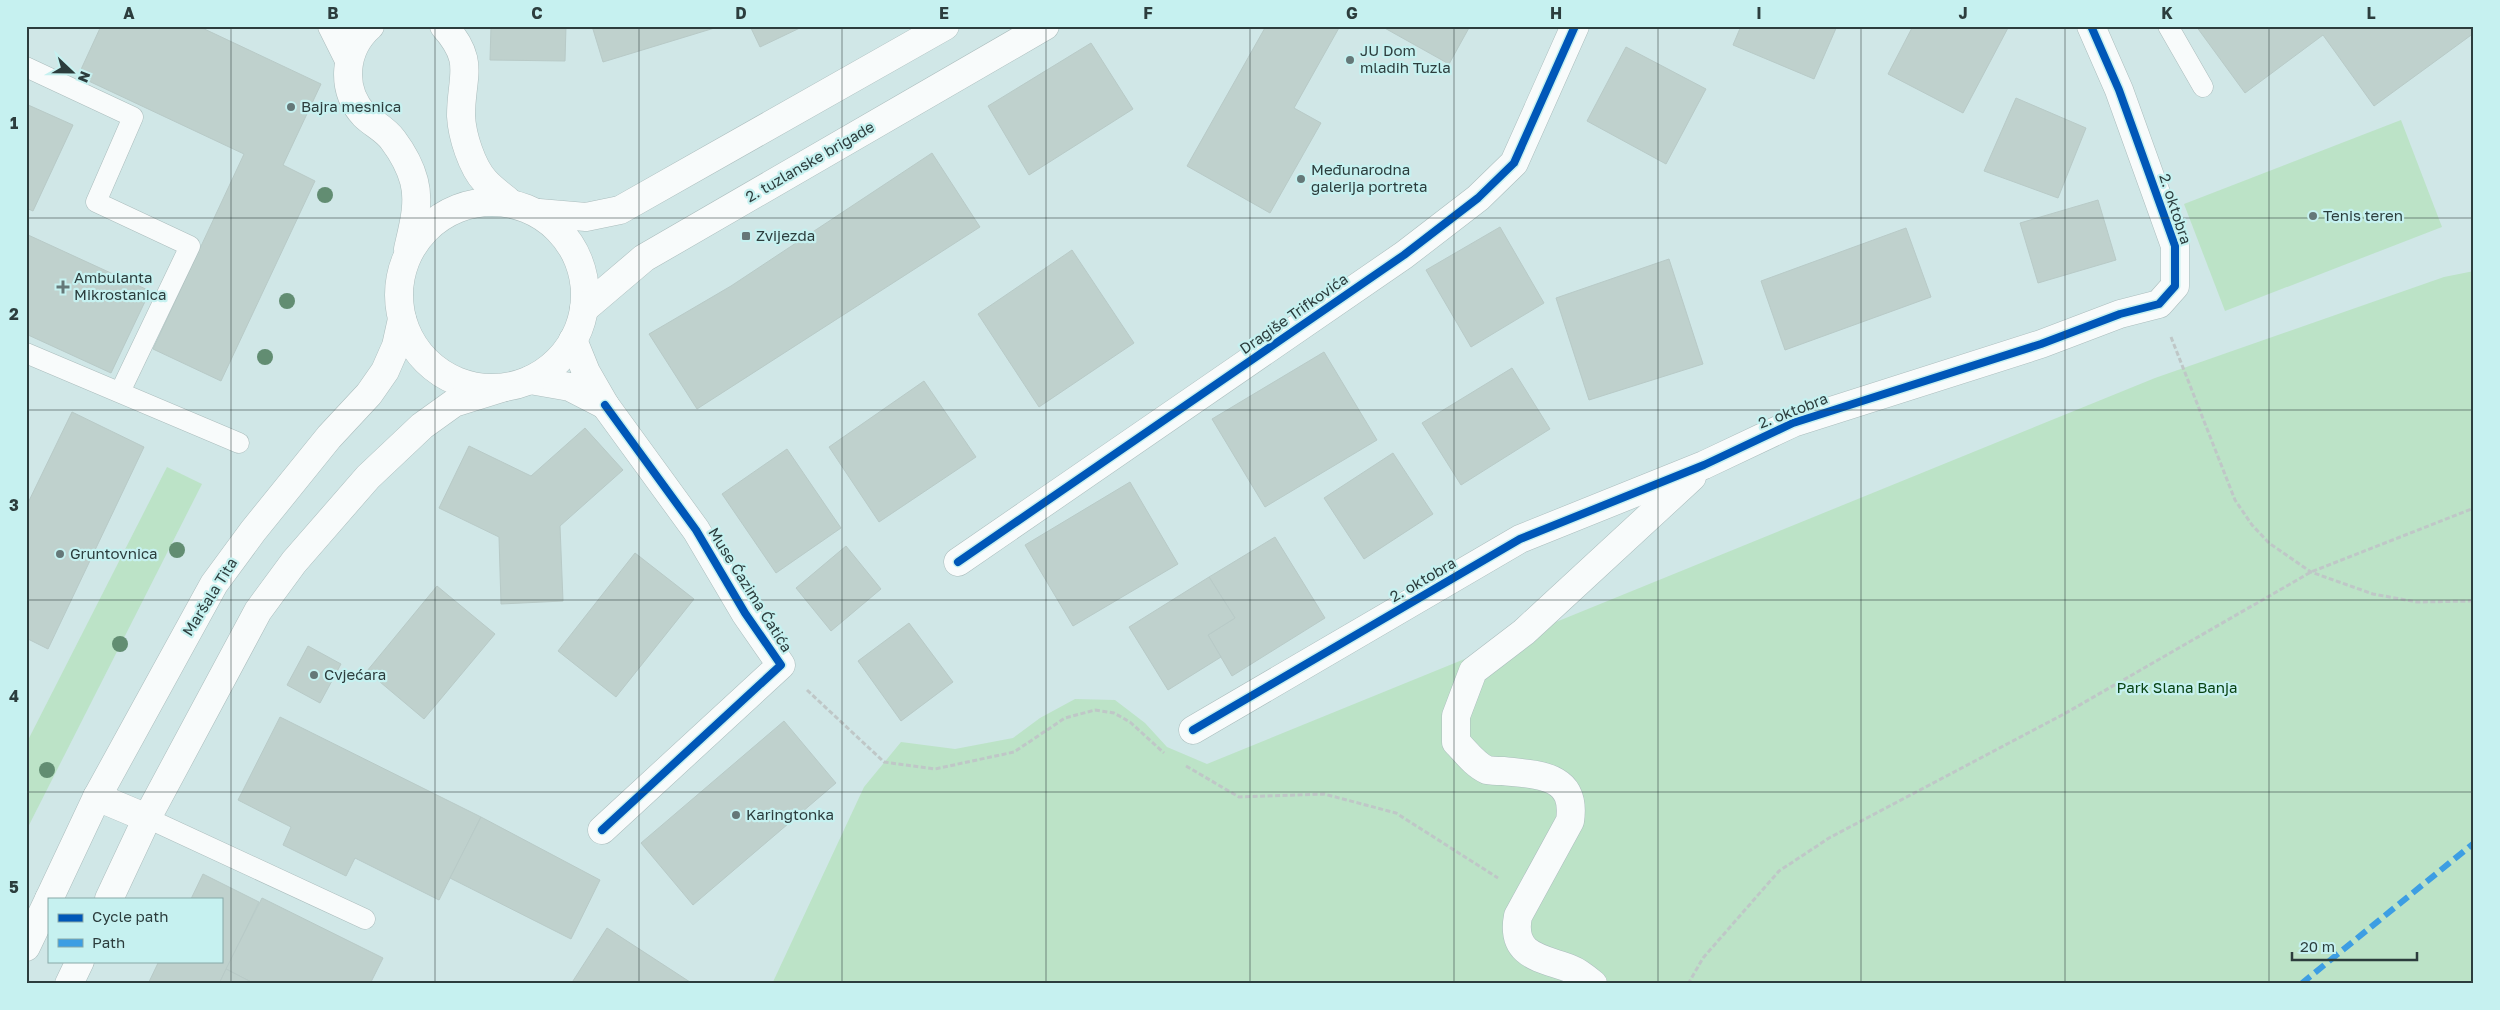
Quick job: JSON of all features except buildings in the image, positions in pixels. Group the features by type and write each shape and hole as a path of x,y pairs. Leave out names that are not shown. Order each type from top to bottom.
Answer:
{"street":[{"path":"332,26 349,60"},
{"path":"370,26 356,42 349,60 347,80 353,99 365,115 392,139 403,156 414,181 416,216 399,290 402,319 412,343 428,363 443,374 475,387 502,388"},
{"path":"444,26 456,40 464,57 466,77 461,118 473,161 484,180 508,202"},
{"path":"405,261 421,234 446,213 476,202 508,202 539,213 586,217 620,210 945,26"},
{"name":"2. tuzlanske brigade","path":"584,309 644,258 1045,26"},
{"name":"Dragiše Trifkovića","path":"958,562 1404,255 1478,198 1514,163 1575,26"},
{"name":"2. oktobra","path":"1193,730 1520,540 1704,465 1793,423 2041,344 2120,314 2159,304 2175,286 2175,246 2119,90 2091,26"},
{"path":"109,898 147,818 258,611 294,562 368,477 422,426 454,403 530,380 555,364 574,340 584,309 585,281 577,254 561,230 539,213"},
{"name":"Maršala Tita","path":"49,898 97,797 214,584 253,531 329,437 369,394 386,371 396,346 402,319"},
{"name":"Muse Ćazima Ćatića","path":"574,340 586,372 605,405 696,530 746,613 781,665 602,830"},
{"path":"530,380 570,387 605,405"},
{"name":"2. oktobra","path":"1593,984 1580,973 1534,957 1525,950 1516,927 1518,916 1570,821 1572,806 1568,793 1561,784 1550,778 1489,770 1480,766 1456,742 1456,716 1473,671 1524,632 1704,465"},
{"path":"97,797 147,818"},
{"name":"Maršala Tita","path":"26,947 48,901"},
{"path":"69,984 80,962"}],"lane":[{"path":"2168,26 2203,86"},
{"path":"26,67 133,117 96,202 190,246 120,392"},
{"path":"26,352 239,443"},
{"path":"147,818 365,919"}],"path":[{"path":"2159,304 2235,500 2252,525 2269,543 2311,572 2373,594 2417,602 2474,601"},
{"path":"1688,984 1703,958 1779,871 1830,838 2064,714 2311,572 2474,508"},
{"path":"781,665 884,762 935,769 1014,752 1065,718 1095,710 1114,713 1130,722 1165,755"},
{"path":"1182,764 1239,797 1324,794 1396,814 1529,896"}],"green space":[{"name":"Tenis teren","path":"2401,120 2442,227 2225,311 2184,204"},
{"name":"Park Slana Banja","path":"2474,271 2474,984 772,984 864,787 901,742 955,749 1013,738 1040,718 1075,699 1115,700 1145,723 1167,747 1207,764 2155,378 2444,277"},
{"path":"167,467 202,484 26,831 26,744"}],"marked path":[{"path":"2301,984 2474,843"}],"cycle path":[{"path":"958,562 1404,255 1478,198 1514,163 1575,26"},
{"path":"1193,730 1520,539 1704,465 1793,423 2041,344 2120,314 2159,304 2175,286 2175,246 2119,90 2091,26"},
{"path":"602,830 781,665 745,613 696,530 605,405"}],"place":[{"name":"JU Dom mladih Tuzla","path":"1350,60"},
{"name":"Bajra mesnica","path":"291,107"},
{"name":"Međunarodna galerija portreta","path":"1301,179"},
{"name":"Tenis teren","path":"2313,216"},
{"name":"Zvijezda","path":"746,236"},
{"name":"Ambulanta Mikrostanica","path":"63,287"},
{"name":"Gruntovnica","path":"60,554"},
{"name":"Cvjećara","path":"314,675"},
{"name":"Karingtonka","path":"736,815"}]}
